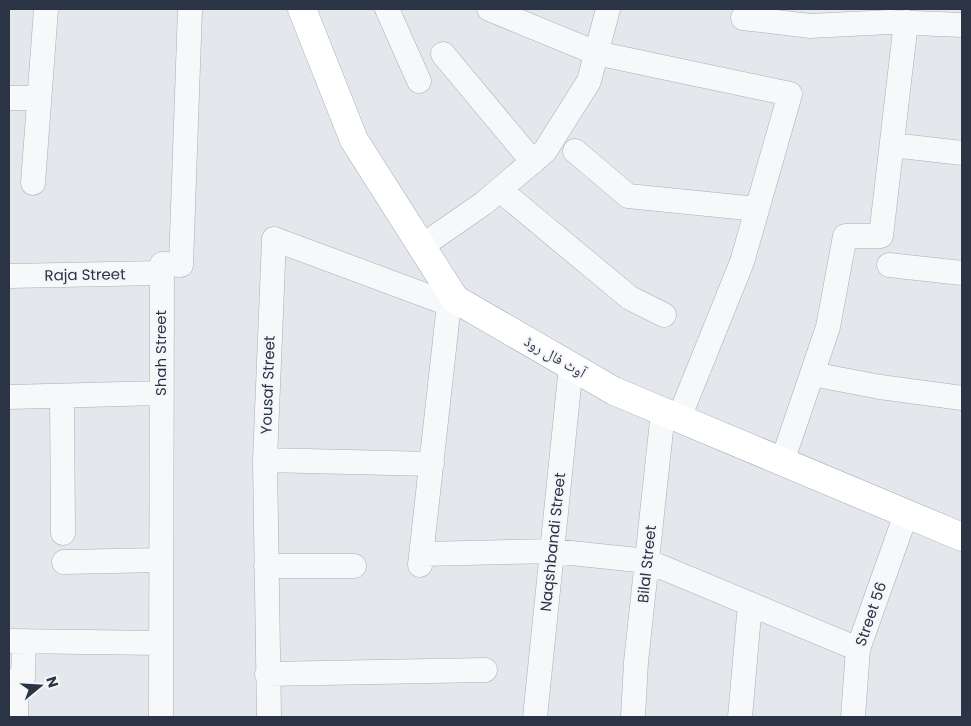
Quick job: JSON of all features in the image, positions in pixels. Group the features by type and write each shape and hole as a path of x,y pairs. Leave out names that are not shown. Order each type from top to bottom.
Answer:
{"main road":[{"name":"آوٹ فال روڈ","path":"302,9 354,140 422,246 452,301 614,391 962,537"}],"street":[{"path":"33,183 46,9"},
{"path":"161,273 162,264 182,265 190,9"},
{"path":"387,9 419,81"},
{"path":"488,9 596,53"},
{"path":"422,246 500,190 546,151 589,81 608,9"},
{"path":"743,18 810,26 906,22 962,25"},
{"path":"782,462 828,327 845,236 881,236 906,22"},
{"name":"Bilal Street","path":"596,53 790,94 742,262 671,415 647,561 636,662 633,717"},
{"path":"443,54 533,162"},
{"path":"9,98 38,98"},
{"path":"892,145 962,152"},
{"path":"575,151 628,196 757,209"},
{"path":"500,190 630,298 664,315"},
{"name":"Yousaf Street","path":"269,717 265,460 274,239 452,301"},
{"path":"888,264 962,273"},
{"name":"Raja Street","path":"9,276 161,273"},
{"name":"Shah Street","path":"161,273 161,717"},
{"path":"452,301 421,559 552,551 647,561 858,649"},
{"name":"Naqshbandi Street","path":"535,717 571,366"},
{"path":"812,374 880,387 962,398"},
{"path":"9,397 161,394"},
{"path":"62,396 63,533"},
{"path":"265,460 432,464"},
{"name":"Street 56","path":"853,717 858,649 906,514"},
{"path":"64,562 161,560"},
{"path":"266,566 354,566"},
{"path":"740,717 750,604"},
{"path":"16,717 17,679 23,678 16,641 161,644"},
{"path":"267,674 485,670"}]}
